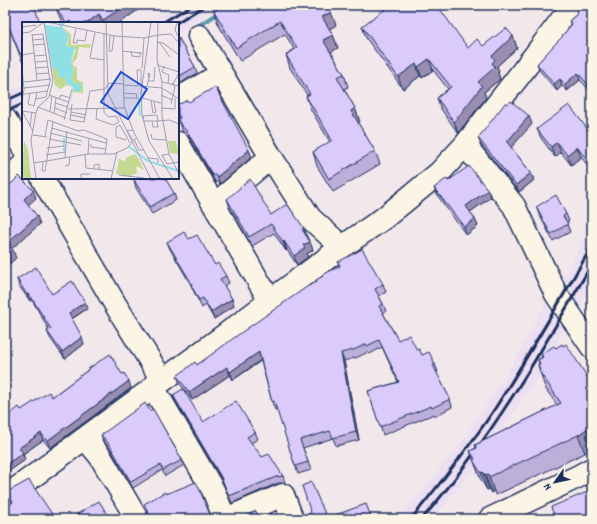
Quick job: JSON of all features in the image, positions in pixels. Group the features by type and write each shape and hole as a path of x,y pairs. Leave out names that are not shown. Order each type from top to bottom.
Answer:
{"street":[{"path":"5,497 342,247 384,218 439,173 465,145 573,5"},
{"path":"199,36 271,157 310,218 342,247"},
{"path":"179,98 222,74"},
{"path":"7,125 22,146"},
{"path":"179,145 270,301"},
{"path":"465,145 514,206 556,294 592,347"},
{"path":"214,204 271,157"},
{"path":"5,183 22,166"},
{"path":"43,179 115,304 158,384 213,490 225,519 282,495 292,519"},
{"path":"85,438 100,456 137,519"},
{"path":"490,519 592,469"}],"shaded area":[{"path":"172,5 220,5 179,30 179,22 145,22 169,9"},
{"path":"22,86 22,112 5,120 5,94"},
{"path":"592,226 592,285 578,309 558,286"},
{"path":"548,298 567,327 540,374 481,460 433,519 399,519 461,443 514,362"}],"building":[{"path":"5,5 34,5 40,22 22,22 22,53 20,54 5,17"},
{"path":"60,5 126,5 103,20 99,14 88,22 65,22 56,8"},
{"path":"224,5 327,5 331,12 322,17 333,35 323,40 344,74 337,77 355,108 351,111 375,151 329,179 313,152 332,140 306,96 310,94 286,55 297,48 280,21 236,48 214,11"},
{"path":"391,5 437,5 468,48 477,39 483,46 506,28 513,36 492,56 495,60 492,63 495,67 478,82 482,86 454,122 437,98 451,87 429,59 418,67 416,64 398,77 362,26"},
{"path":"582,5 592,5 592,89 578,73 565,84 560,79 554,84 537,64 563,36 572,24 569,21 578,13 576,11"},
{"path":"179,39 195,67 179,76"},
{"path":"215,87 249,150 217,177 215,175 213,176 188,133 179,122 179,104 187,100 189,102"},
{"path":"511,101 529,116 507,142 531,173 516,185 478,138 506,102 508,104"},
{"path":"569,105 592,135 592,163 588,161 577,147 567,155 557,142 551,147 537,129"},
{"path":"469,166 488,190 466,206 475,219 464,227 434,188 446,179 448,181"},
{"path":"19,176 33,190 24,199 37,216 7,243 13,250 5,257 5,187 11,184"},
{"path":"166,179 174,193 150,207 134,180"},
{"path":"250,179 271,215 287,204 304,228 302,229 310,242 303,245 305,248 294,256 271,224 249,237 227,199"},
{"path":"556,195 566,214 563,216 568,224 551,234 536,207"},
{"path":"184,232 189,239 197,235 215,265 218,263 226,276 220,279 232,299 211,312 203,298 199,300 191,285 192,284 167,242"},
{"path":"362,249 383,284 375,289 383,304 379,306 398,340 409,335 417,350 419,349 422,355 429,352 435,364 433,365 450,399 432,408 431,406 380,427 368,391 399,382 379,340 367,346 366,344 356,349 341,353 356,432 333,438 330,431 300,440 308,462 295,466 274,401 272,402 259,352 230,372 227,367 189,392 177,376 195,362 197,365 308,286 317,282 316,280 323,276 322,275 340,266 338,262"},
{"path":"36,267 52,294 72,281 85,302 69,313 82,337 62,352 47,331 51,329 29,294 27,295 17,279"},
{"path":"562,344 563,346 566,344 592,384 592,427 591,426 578,435 489,477 488,474 485,475 483,472 481,473 473,460 475,459 470,451 477,448 475,445 561,403 539,371 538,365 540,364 538,360 543,357 541,354 554,346 556,348"},
{"path":"110,354 122,374 124,373 129,381 47,441 41,433 19,448 23,453 5,465 5,418 19,407 21,410 49,392 52,397"},
{"path":"183,389 203,422 236,401 255,432 247,437 262,457 269,454 283,476 276,477 229,496 221,477 173,395"},
{"path":"145,403 150,411 153,409 182,460 163,470 160,465 131,482 109,444 101,435"},
{"path":"29,480 54,517 58,514 61,519 5,519 5,509 13,502 7,492"},
{"path":"196,482 213,519 151,519 144,504 165,492 166,494"},
{"path":"311,482 327,518 366,504 372,519 301,519 311,513 302,486"},
{"path":"592,490 592,519 544,519 554,515 551,507"},
{"path":"99,501 110,519 69,519"},
{"path":"256,511 259,519 238,519"}],"waterway":[{"path":"200,25 230,5"}],"railway":[{"path":"164,22 192,5"},
{"path":"178,22 206,5"},
{"path":"5,101 22,93"},
{"path":"5,112 22,104"},
{"path":"411,519 453,467 492,413 592,246"},
{"path":"422,519 470,459 492,428 513,396 592,264"}]}
